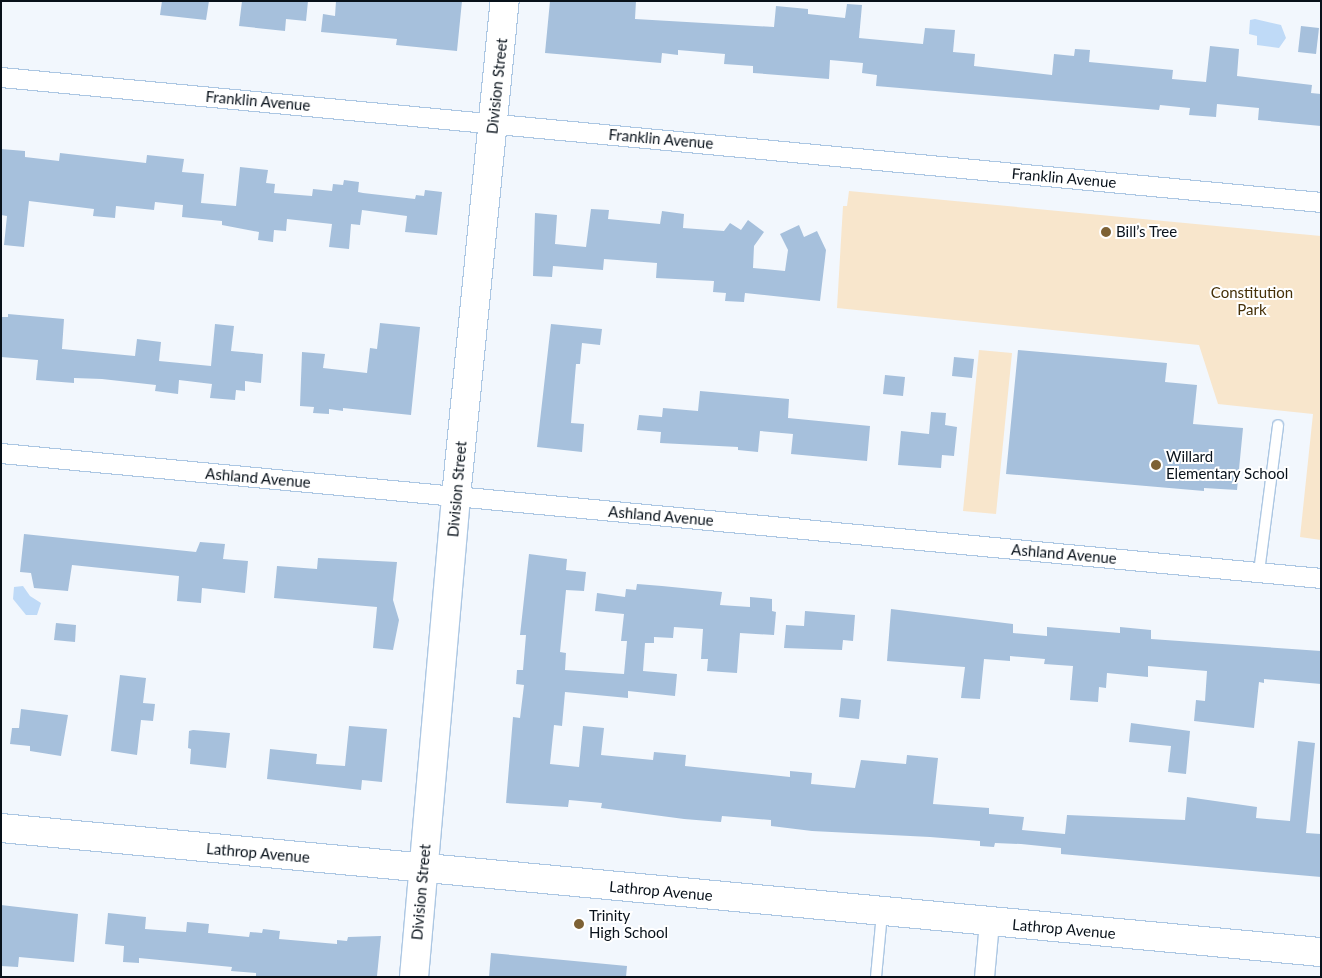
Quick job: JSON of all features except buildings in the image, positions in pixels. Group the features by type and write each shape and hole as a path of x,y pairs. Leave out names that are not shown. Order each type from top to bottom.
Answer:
{"street":[{"name":"Division Street","path":"414,977 456,497 505,1"},
{"name":"Franklin Avenue","path":"1,77 1321,202"},
{"name":"Ashland Avenue","path":"1,453 1321,578"},
{"name":"Lathrop Avenue","path":"1,828 1321,952"},
{"path":"984,977 989,922"}],"lane":[{"path":"1260,572 1278,425"},
{"path":"876,977 883,912"}],"green space":[{"name":"Constitution Park","path":"849,191 1321,236 1321,540 1300,537 1313,414 1218,404 1199,345 837,308 843,206 847,206"},
{"path":"979,350 1012,353 996,514 963,511"}],"water":[{"path":"1255,19 1281,25 1286,38 1279,48 1257,45 1257,36 1249,34 1250,20"},
{"path":"23,586 30,596 41,603 37,615 26,615 13,599 14,587"}],"place":[{"name":"Bill’s Tree","path":"1106,232"},
{"name":"Willard Elementary School","path":"1156,465"},
{"name":"Trinity High School","path":"579,924"}]}
